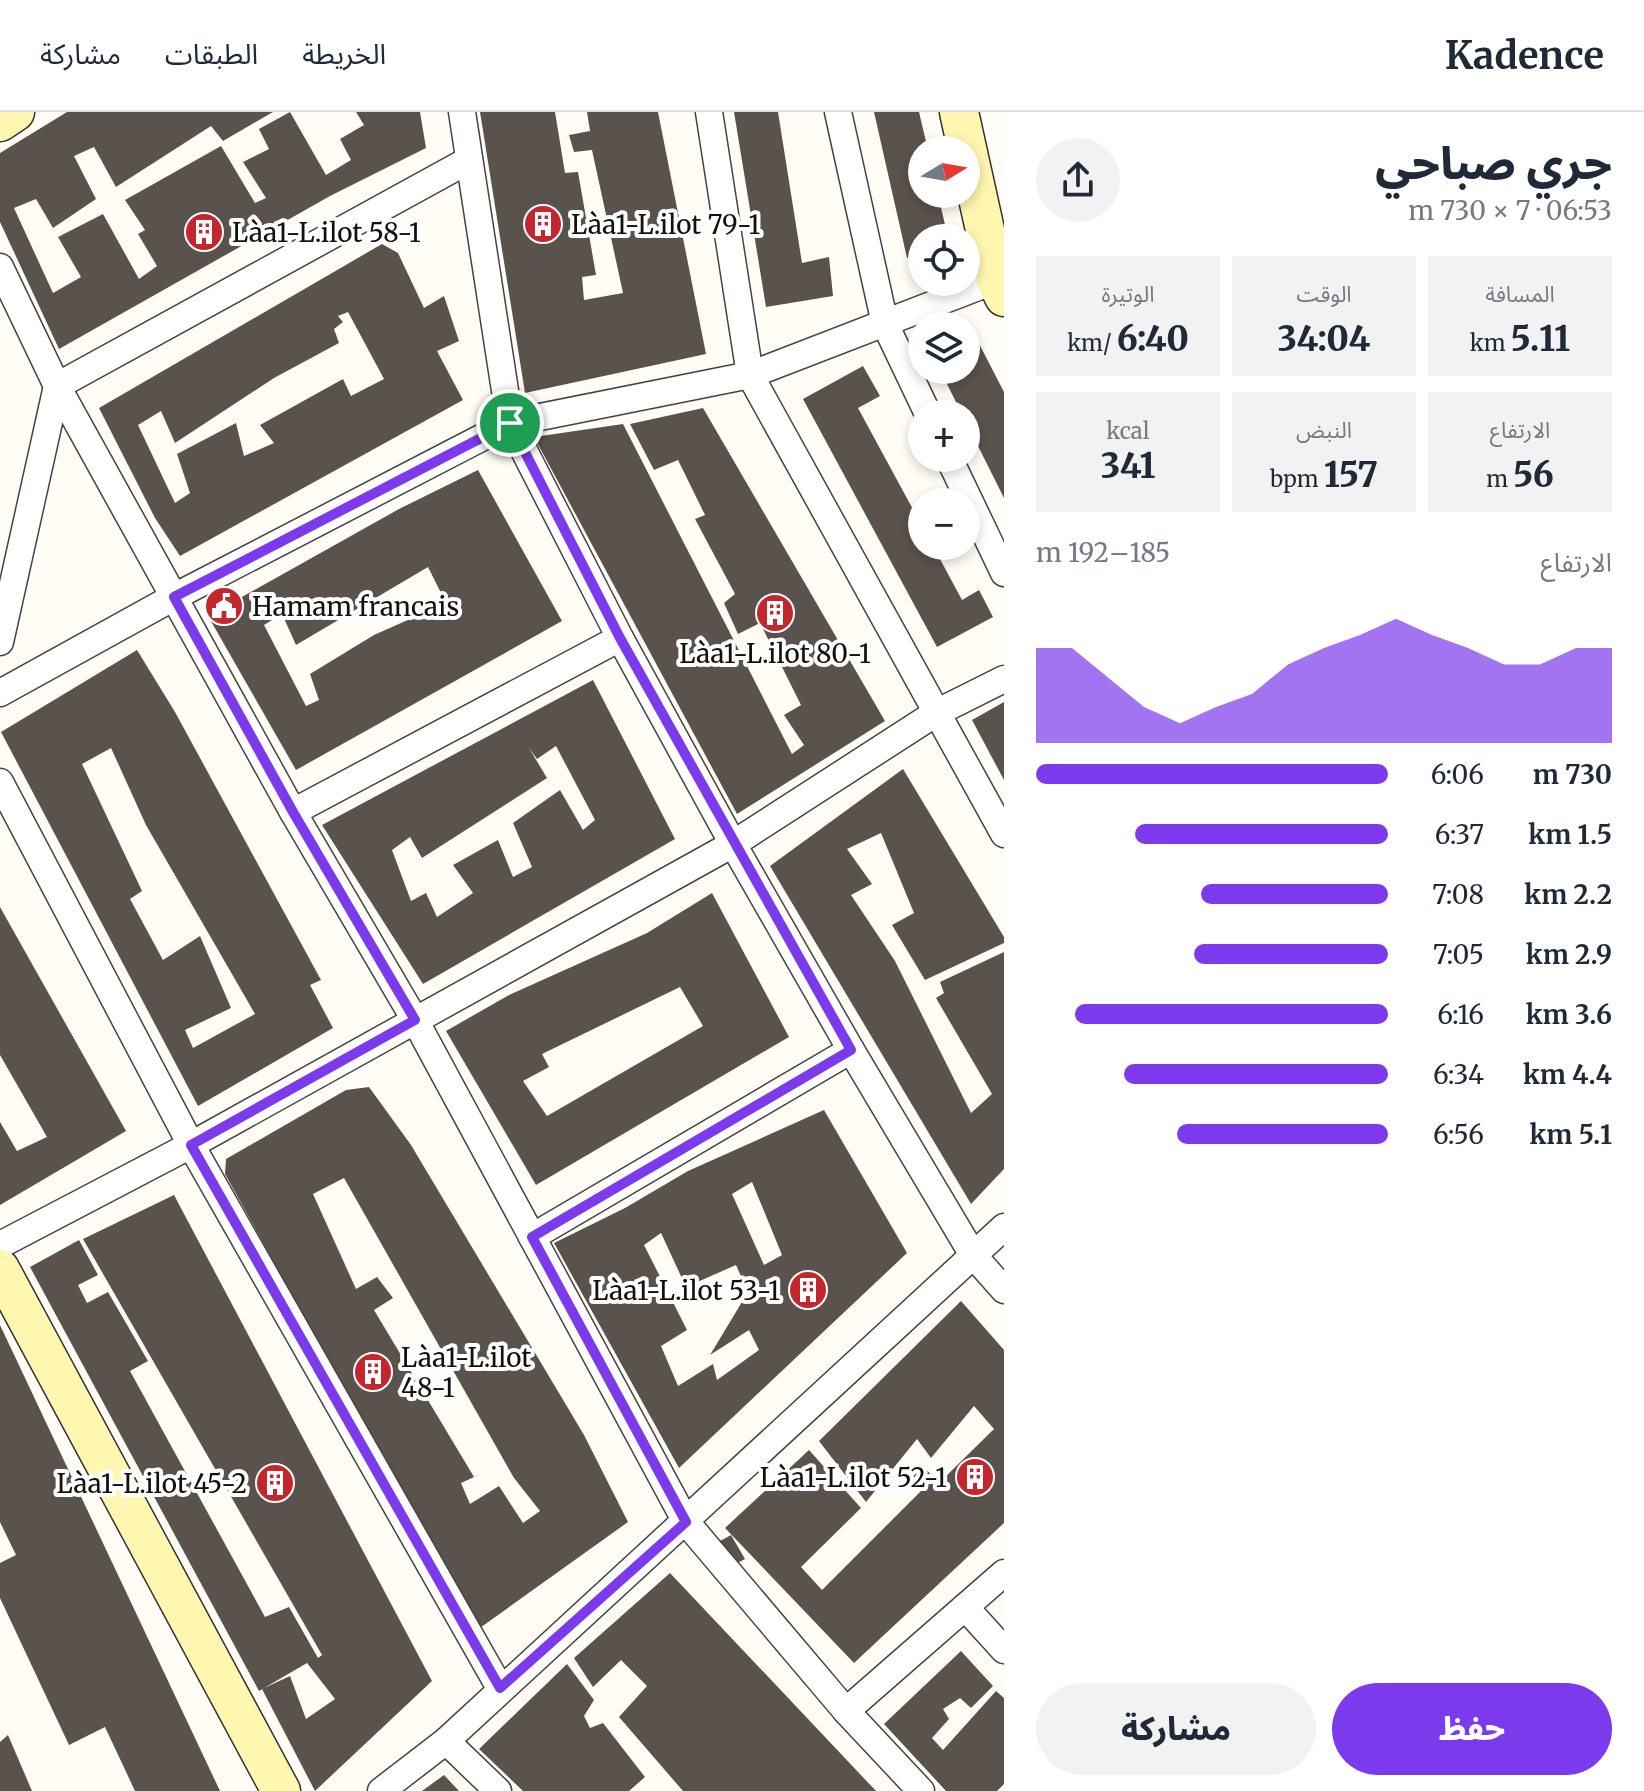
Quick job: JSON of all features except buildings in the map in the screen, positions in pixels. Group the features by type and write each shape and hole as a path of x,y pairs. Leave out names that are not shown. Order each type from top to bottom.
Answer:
{"street":[{"path":"0,122 15,112"},
{"path":"462,112 510,423 620,638 733,844 973,1255 1004,1290"},
{"path":"709,112 750,375 1004,834"},
{"path":"838,112 885,324 921,400"},
{"path":"0,693 174,597 510,423 750,375 885,324 1000,289 959,112"},
{"path":"0,642 57,386 469,160"},
{"path":"0,267 57,386 293,812 415,1020 686,1522 846,1711 921,1791"},
{"path":"956,472 1004,573"},
{"path":"293,812 620,638"},
{"path":"0,1245 191,1145 733,844 936,713 1004,679"},
{"path":"0,782 191,1145 500,1688"},
{"path":"532,1237 851,1050"},
{"path":"381,1791 446,1741 1004,1227"},
{"path":"0,1269 281,1791"},
{"path":"846,1711 1004,1573"},
{"path":"965,1607 1004,1650"},
{"path":"446,1741 498,1791"}],"place":[{"name":"Làa1-L.ilot 79-1","path":"543,224"},
{"name":"Làa1-L.ilot 58-1","path":"204,232"},
{"name":"Hamam francais","path":"224,606"},
{"name":"Làa1-L.ilot 80-1","path":"775,613"},
{"name":"Làa1-L.ilot 53-1","path":"808,1290"},
{"name":"Làa1-L.ilot 48-1","path":"373,1372"},
{"name":"Làa1-L.ilot 52-1","path":"975,1477"},
{"name":"Làa1-L.ilot 45-2","path":"275,1483"}],"route":[{"path":"510,423 620,638 851,1050 532,1237 686,1522 500,1688 191,1145 415,1020 293,812 174,597 510,423"}]}
